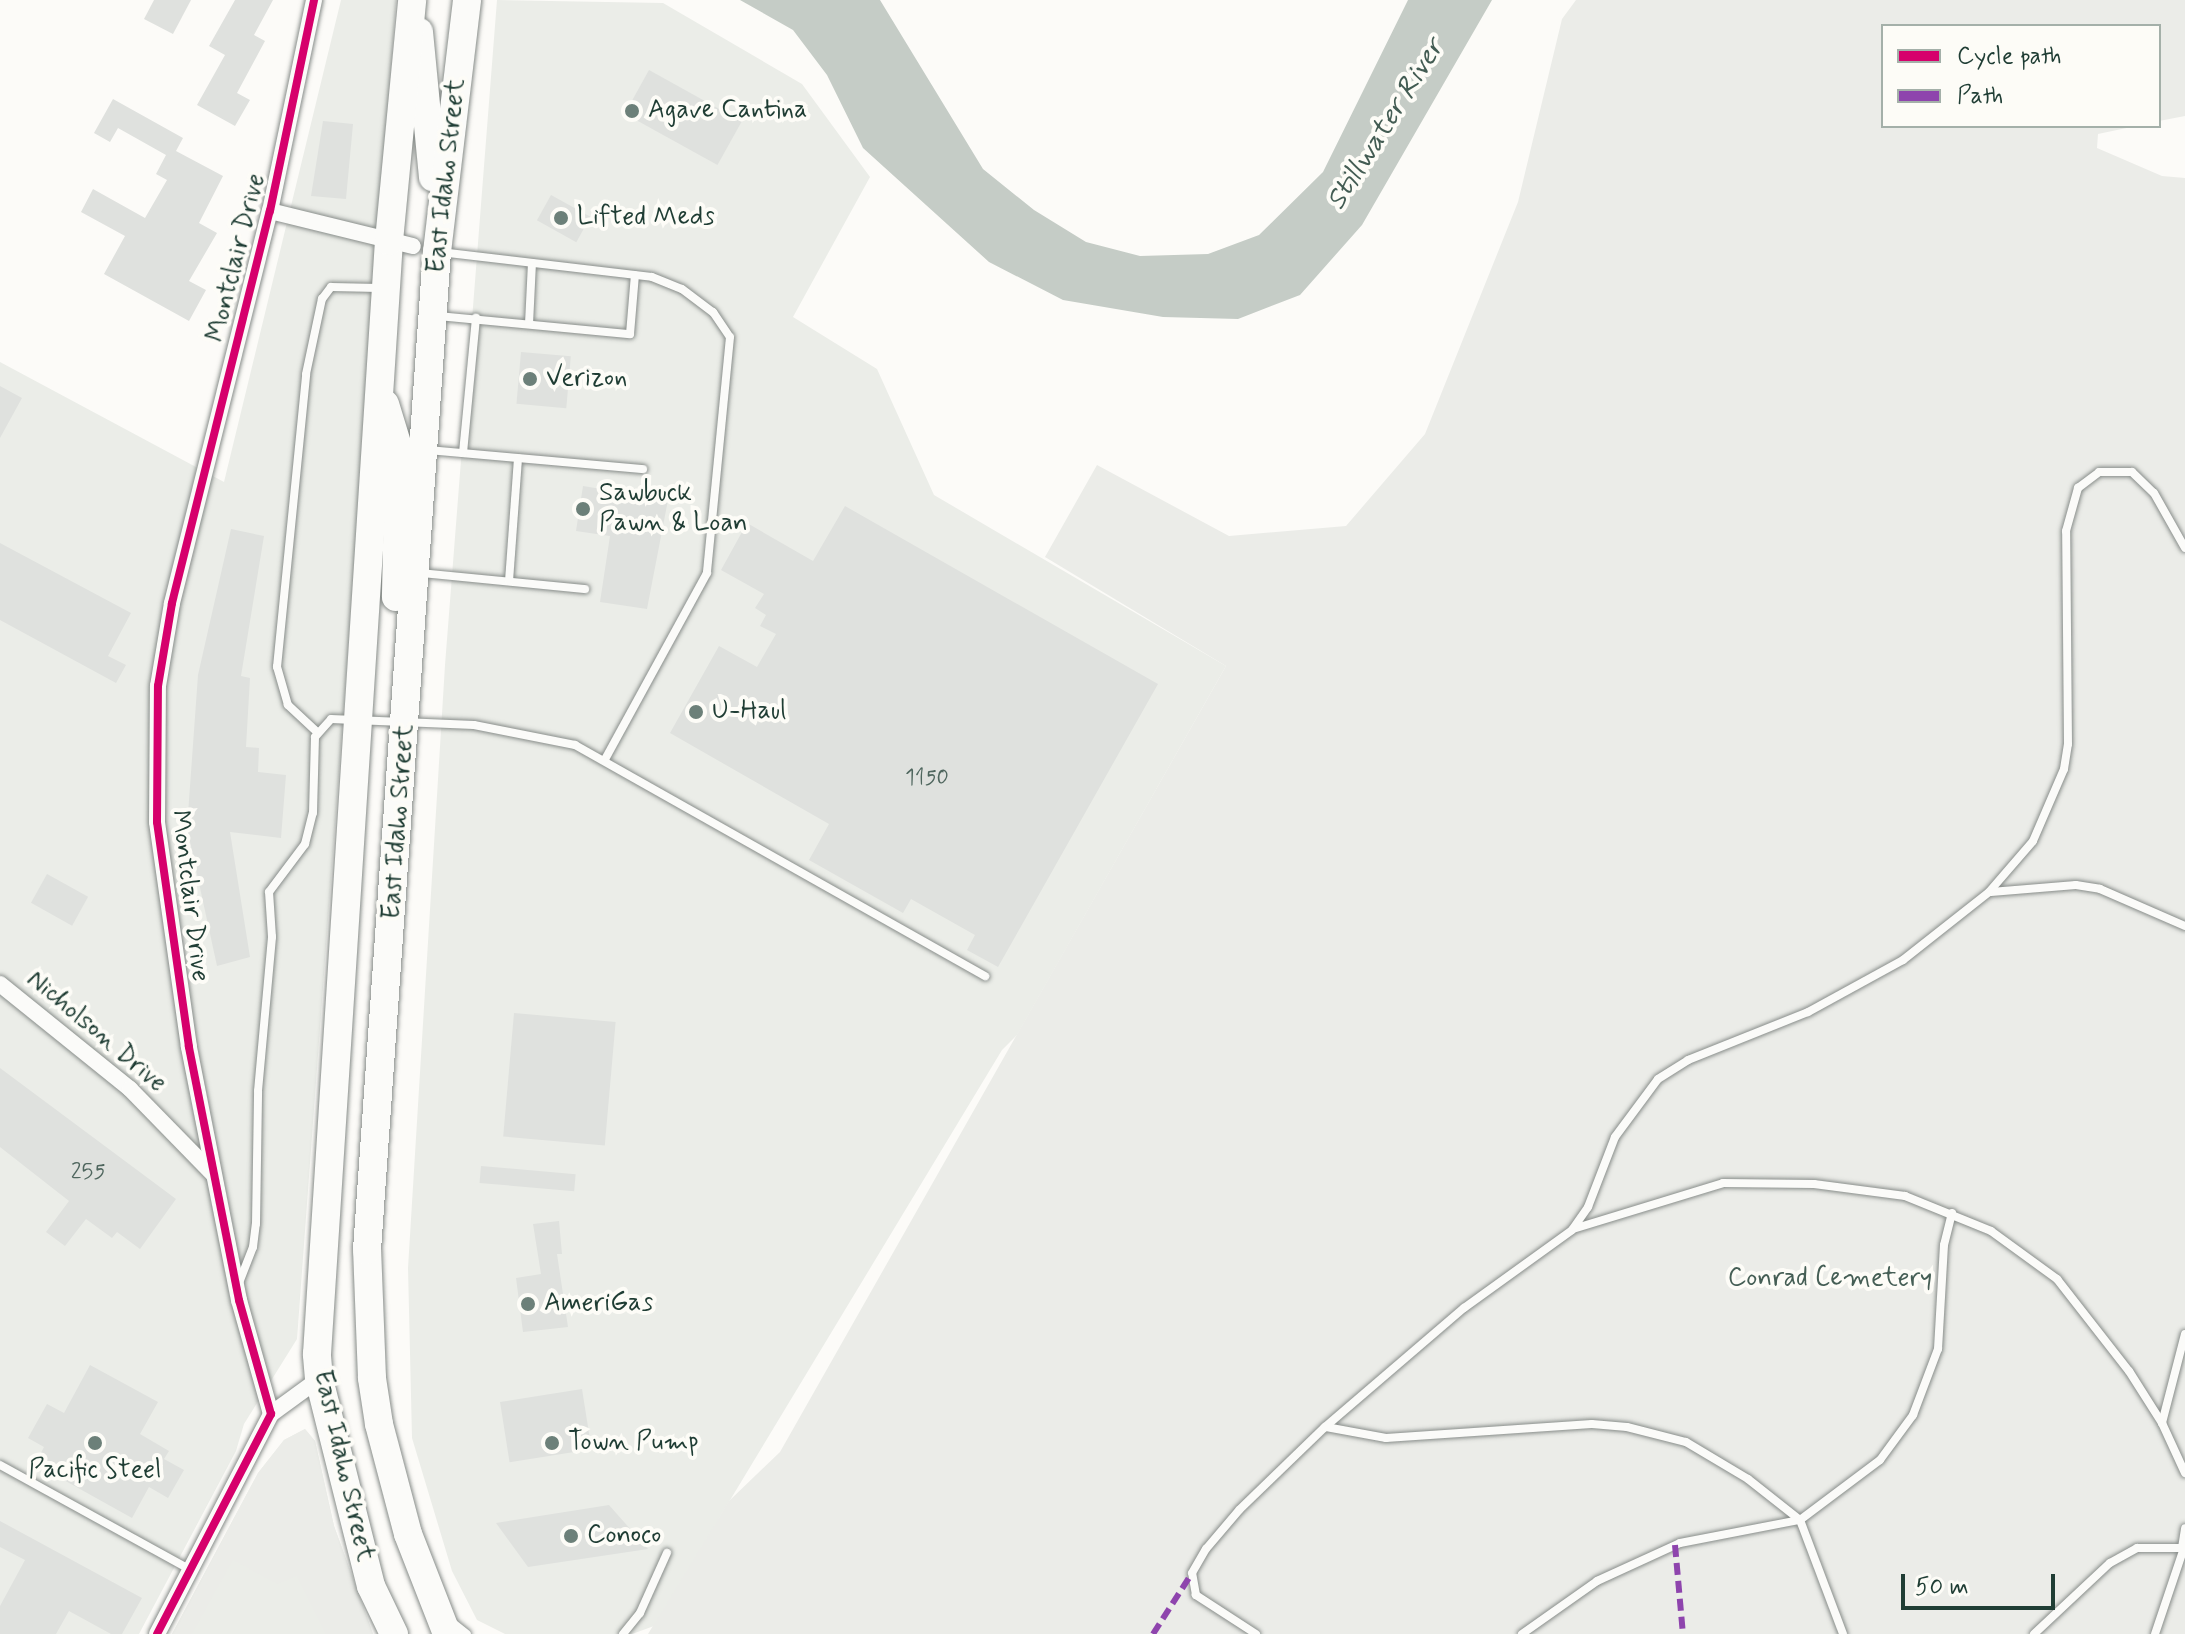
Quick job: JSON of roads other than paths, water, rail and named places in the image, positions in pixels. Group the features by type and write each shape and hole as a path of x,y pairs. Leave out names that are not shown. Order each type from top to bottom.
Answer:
{"highway":[{"name":"East Idaho Street","path":"412,0 413,246 433,316 406,720 368,1191 367,1309 372,1378 392,1482 447,1634"},
{"path":"412,0 424,56 434,169 427,229 413,246"},
{"name":"East Idaho Street","path":"394,1634 371,1586 319,1379 319,1296 386,289 413,246 467,0"},
{"path":"380,387 399,450 395,670 406,720"}],"street":[{"name":"Montclair Drive","path":"271,1414 237,1288 221,1193 189,1047 157,822 158,686 172,603 270,211 314,0"},
{"name":"Montclair Drive","path":"270,211 413,246"},
{"name":"Nicholson Drive","path":"0,984 120,1079 186,1141 206,1162 221,1193"},
{"path":"157,1634 271,1414 319,1379"}],"lane":[{"path":"413,246 635,275 682,289 713,312 730,337 707,573 605,759"},
{"path":"529,324 532,263"},
{"path":"433,316 630,334 635,275"},
{"path":"317,732 288,705 277,667 306,374 322,299 331,287 349,284 386,289"},
{"path":"463,453 476,318"},
{"path":"424,449 643,469"},
{"path":"509,581 518,458"},
{"path":"1572,1230 1588,1207 1615,1137 1667,1071 1808,1012 1903,960 1989,892 2033,841 2064,769 2070,690 2066,531 2073,497 2099,472 2132,472 2154,493 2185,548"},
{"path":"416,573 585,589"},
{"path":"237,1288 253,1247 256,1224 258,1091 272,937 269,892 305,844 313,813 317,732 331,719 406,720 539,735 605,759 985,976"},
{"path":"1989,892 2038,886 2100,889 2185,926"},
{"path":"1256,1634 1196,1595 1192,1573 1240,1509 1325,1427 1464,1308 1572,1230 1723,1183 1869,1188 1952,1213 2019,1248 2057,1279 2129,1371 2162,1423 2185,1473"},
{"path":"1522,1634 1597,1581 1680,1543 1800,1520 1866,1473 1913,1415 1938,1349 1944,1245 1952,1213"},
{"path":"2162,1423 2185,1334"},
{"path":"1325,1427 1386,1438 1592,1424 1658,1433 1711,1454 1800,1520 1843,1634"},
{"path":"0,1465 192,1570"},
{"path":"2155,1634 2183,1548 2185,1528"},
{"path":"2034,1634 2110,1563 2137,1548 2183,1548"},
{"path":"623,1634 640,1613 667,1553"},
{"path":"433,1602 467,1634"}],"water":[{"name":"Stillwater River","path":"740,0 880,0 983,169 1034,210 1086,242 1140,256 1208,254 1259,235 1323,172 1408,0 1492,0 1362,225 1300,295 1238,319 1163,317 1063,300 989,262 863,148 827,75 793,30"}],"place":[{"name":"Agave Cantina","path":"632,111"},
{"name":"Lifted Meds","path":"561,218"},
{"name":"Verizon","path":"530,379"},
{"name":"Sawbuck Pawn & Loan","path":"583,509"},
{"name":"U-Haul","path":"696,712"},
{"name":"AmeriGas","path":"528,1304"},
{"name":"Pacific Steel","path":"95,1443"},
{"name":"Town Pump","path":"552,1443"},
{"name":"Conoco","path":"571,1536"}],"park label":[{"name":"Conrad Cemetery","path":"1830,1279"}]}
